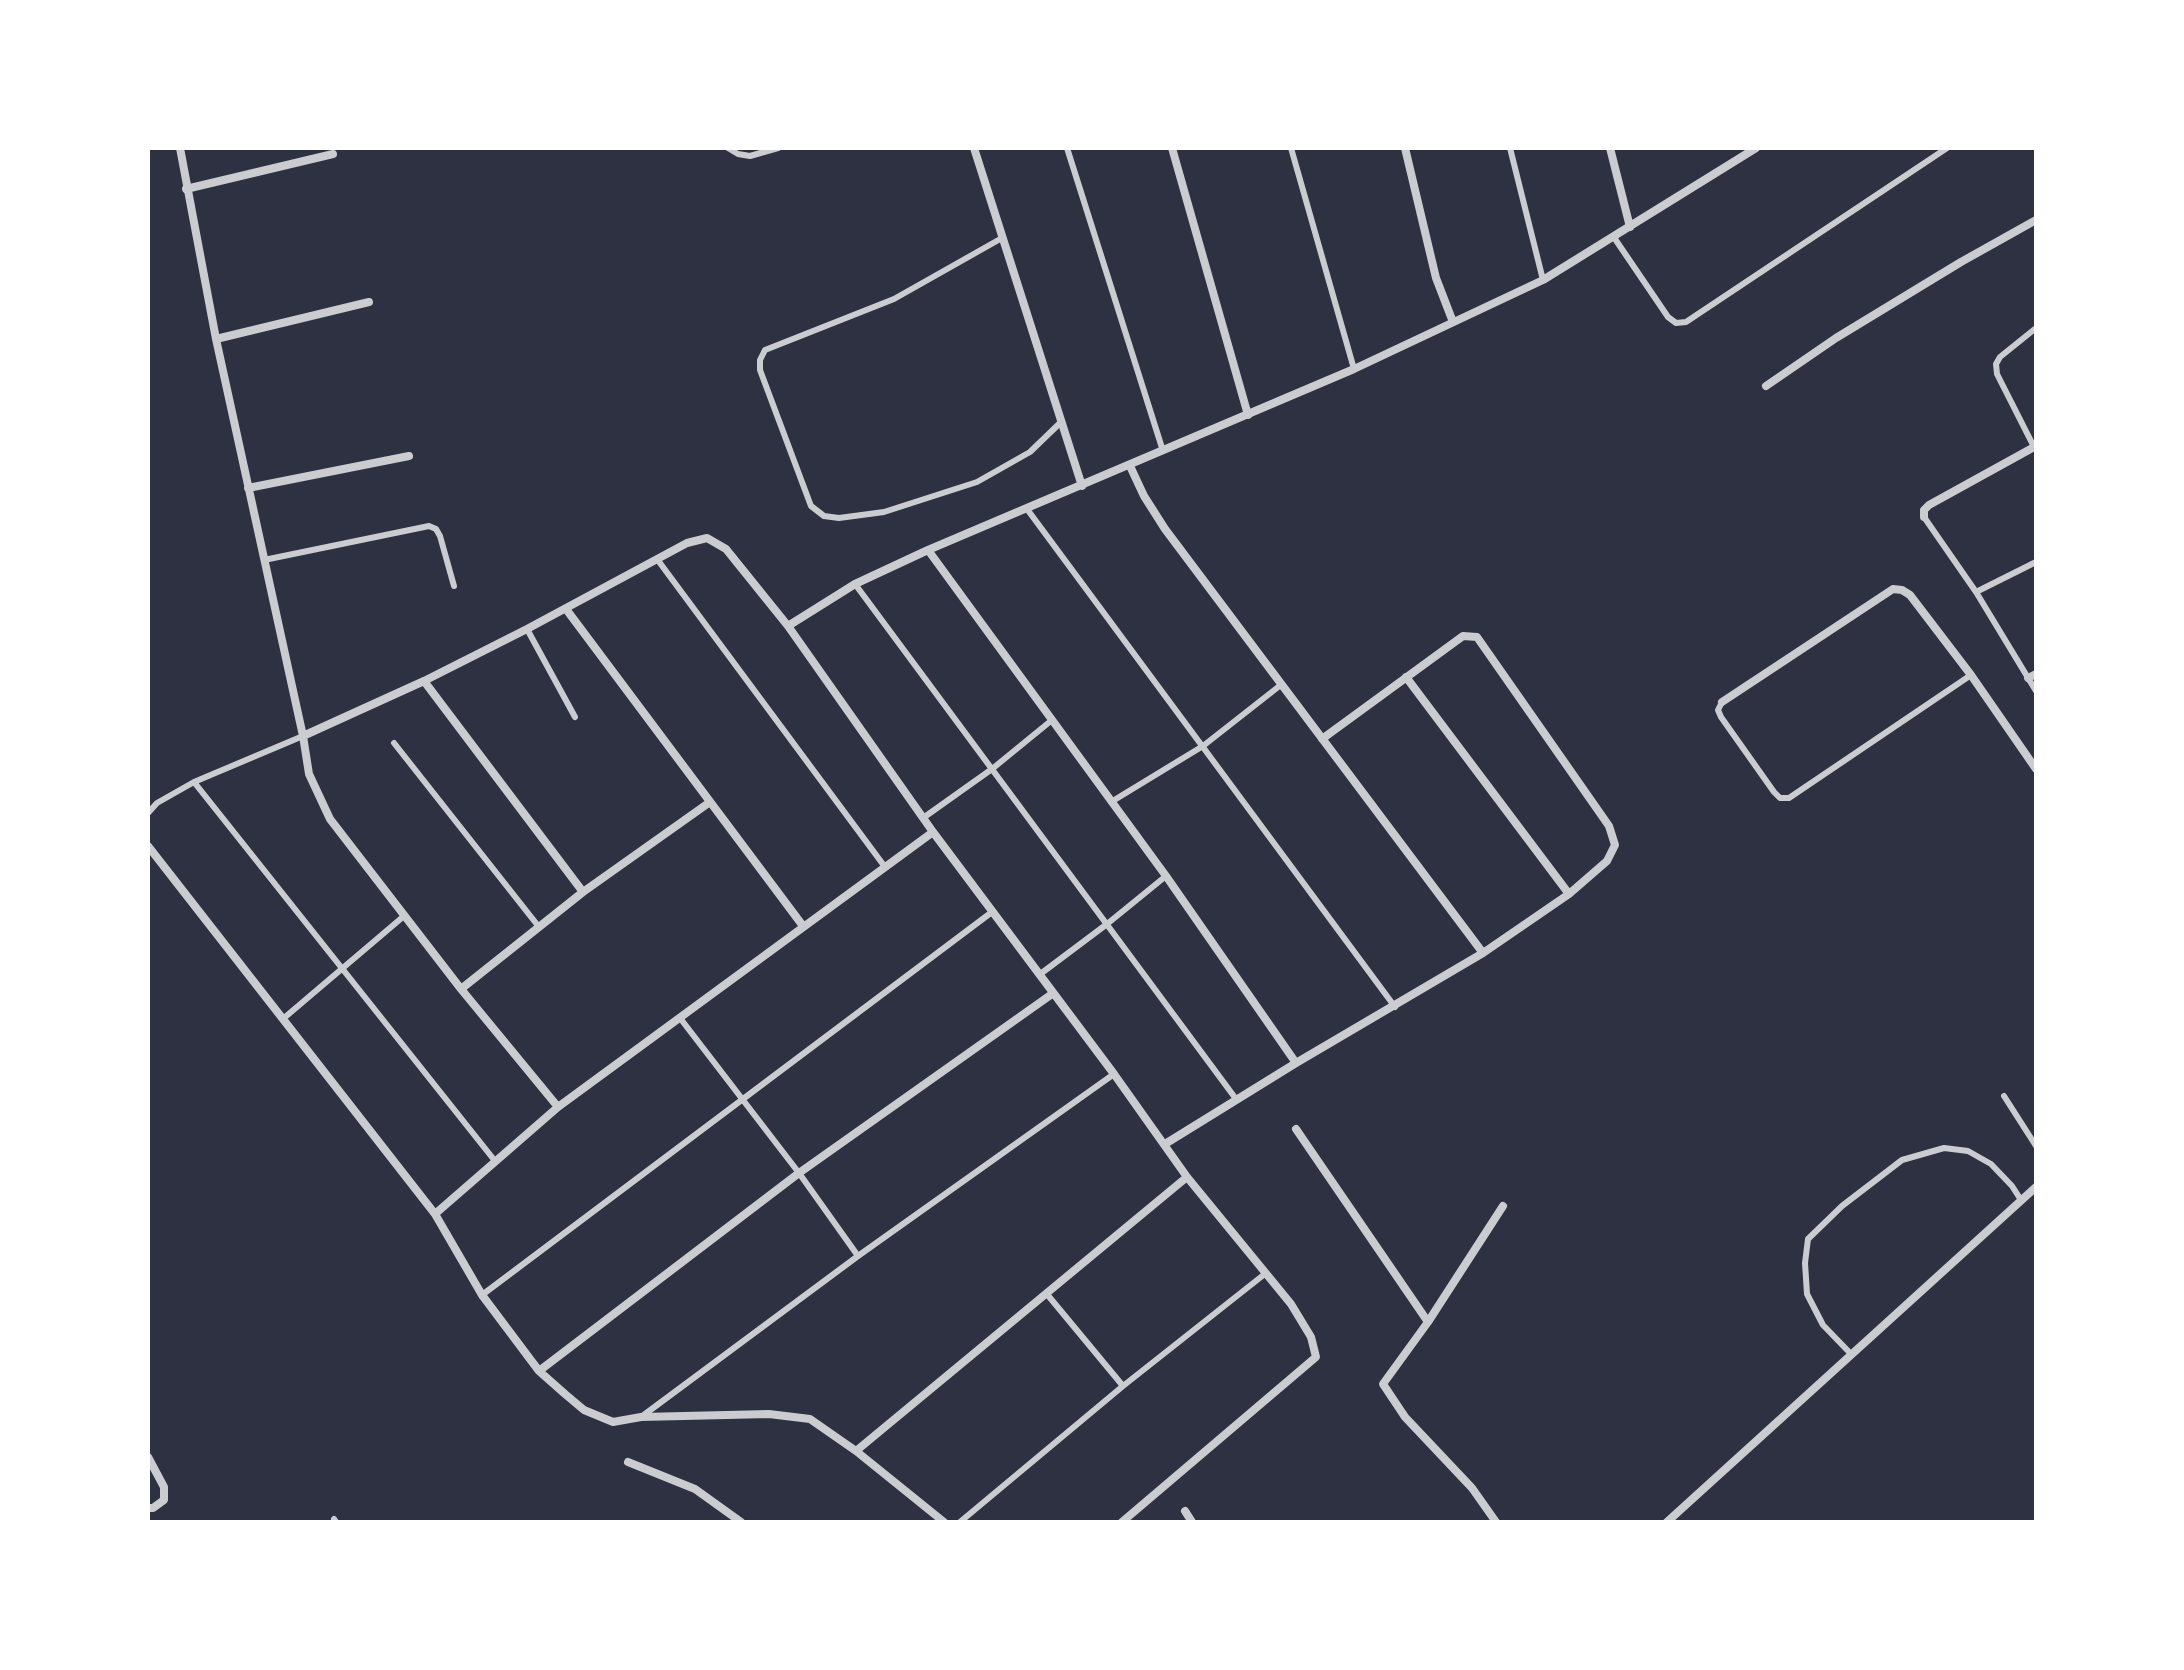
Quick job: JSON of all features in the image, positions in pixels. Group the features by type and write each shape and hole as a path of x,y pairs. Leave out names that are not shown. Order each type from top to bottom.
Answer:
{"street":[{"path":"180,148 216,339 309,774 330,819 461,989 558,1107"},
{"path":"974,148 1082,486"},
{"path":"1172,148 1248,415"},
{"path":"1405,148 1436,278 1453,322"},
{"path":"1610,148 1630,227"},
{"path":"788,626 855,584 928,550 1354,369 1543,280 1756,148"},
{"path":"186,189 333,154"},
{"path":"1766,386 1836,338 2036,220"},
{"path":"216,339 369,302"},
{"path":"1924,517 1924,510 1929,505 2035,447"},
{"path":"248,488 409,456"},
{"path":"1130,466 1165,529 1483,953"},
{"path":"303,736 424,681 687,543 707,538 726,549 788,626 933,832 1187,1177 1291,1304 1311,1337 1316,1357 1122,1522"},
{"path":"928,550 1166,876 1296,1063"},
{"path":"1722,702 1893,589 1910,595 1971,675 2036,769"},
{"path":"566,609 803,926"},
{"path":"1165,1144 1483,953 1569,894 1607,861 1615,845 1609,826 1477,637 1463,636 1322,739"},
{"path":"1406,677 1569,894"},
{"path":"424,681 583,892"},
{"path":"461,989 583,892 710,802"},
{"path":"435,1214 558,1107 933,832"},
{"path":"148,846 435,1214 482,1295 539,1371 584,1410 613,1422 641,1417 769,1414 810,1419 856,1451 944,1522"},
{"path":"539,1371 799,1173 1052,994"},
{"path":"1296,1129 1428,1322"},
{"path":"856,1451 1187,1177"},
{"path":"1667,1522 2036,1187"},
{"path":"1496,1522 1472,1488 1405,1417 1383,1384 1428,1322 1503,1206"},
{"path":"148,1457 164,1487 164,1500 151,1508"},
{"path":"628,1462 695,1489 741,1522"},
{"path":"1185,1511 1192,1522"}],"lane":[{"path":"728,148 750,156 778,148"},
{"path":"1067,148 1163,451"},
{"path":"1291,148 1354,369"},
{"path":"1510,148 1543,280"},
{"path":"1613,236 1668,317 1676,323 1686,322 1947,148"},
{"path":"1002,238 894,299 765,350 760,360 760,370 811,506 824,516 839,518 884,512 977,482 1030,452 1060,423"},
{"path":"2035,447 1997,374 1996,364 2000,357 2036,328"},
{"path":"1027,509 1395,1007"},
{"path":"1924,517 2032,676 2036,691"},
{"path":"264,560 429,526 436,529 440,536 454,586"},
{"path":"657,559 885,867"},
{"path":"1976,592 2036,562"},
{"path":"855,584 1236,1099"},
{"path":"527,629 575,717"},
{"path":"1722,702 1718,710 1721,717 1774,792 1780,798 1789,798 1971,675"},
{"path":"1111,802 1203,746 1282,684"},
{"path":"923,818 992,769 1052,720"},
{"path":"148,813 157,803 194,782 303,736"},
{"path":"394,743 539,927"},
{"path":"194,782 495,1161"},
{"path":"1039,975 1166,876"},
{"path":"482,1295 992,912"},
{"path":"284,1018 404,916"},
{"path":"680,1018 743,1098 858,1256"},
{"path":"641,1417 858,1256 1114,1074"},
{"path":"2004,1096 2035,1145"},
{"path":"1851,1354 1823,1325 1807,1294 1805,1263 1808,1239 1842,1206 1902,1160 1944,1148 1968,1151 1991,1164 2021,1200"},
{"path":"960,1522 1123,1386 1266,1273"},
{"path":"1046,1293 1123,1386"}]}
